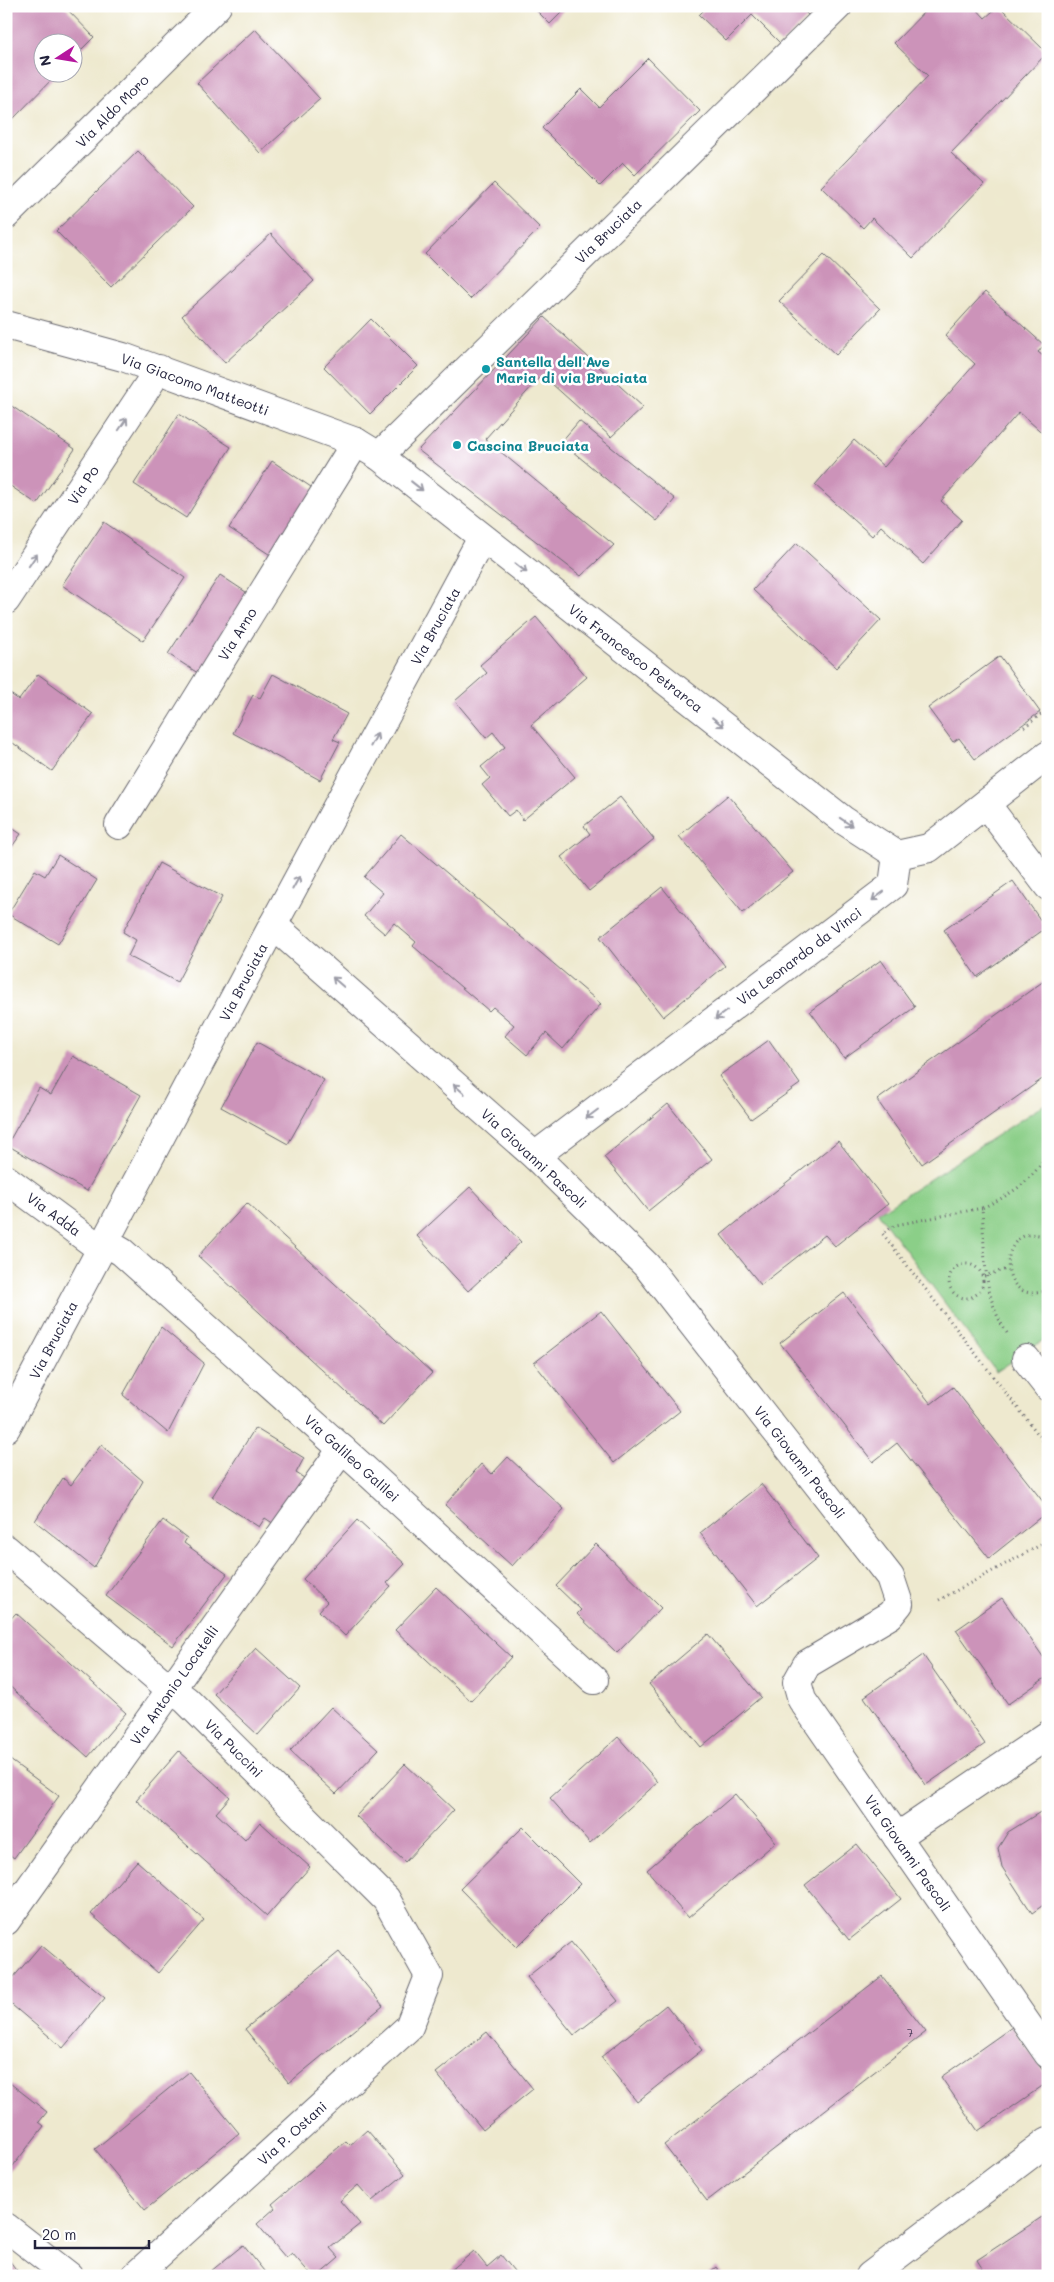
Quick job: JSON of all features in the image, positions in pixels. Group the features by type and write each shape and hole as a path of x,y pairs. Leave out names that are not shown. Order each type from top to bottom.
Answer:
{"street":[{"name":"Via Aldo Moro","path":"6,215 217,6"},
{"name":"Via Bruciata","path":"368,449 838,6"},
{"name":"Via Giacomo Matteotti","path":"6,325 159,370 368,449"},
{"name":"Via Po","path":"6,600 159,370"},
{"name":"Via Francesco Petrarca","path":"368,449 843,820 897,855"},
{"name":"Via Arno","path":"119,825 368,449"},
{"name":"Via Bruciata","path":"6,1428 273,925 482,538"},
{"path":"897,855 929,848 1048,755"},
{"path":"986,804 1048,886"},
{"name":"Via Leonardo da Vinci","path":"535,1156 893,885 897,855"},
{"name":"Via Giovanni Pascoli","path":"273,925 535,1156 647,1266 890,1577 899,1604 890,1615 807,1664 797,1682 802,1700 1048,2054"},
{"name":"Via Adda","path":"6,1179 103,1245"},
{"name":"Via Galileo Galilei","path":"103,1245 122,1252 594,1680"},
{"path":"1026,1359 1048,1387"},
{"name":"Via Antonio Locatelli","path":"6,1921 342,1450"},
{"name":"Via Puccini","path":"6,1549 186,1700 386,1899 429,1976"},
{"path":"897,1837 1048,1735"},
{"name":"Via P. Ostani","path":"135,2276 408,2027 429,1976"},
{"path":"870,2276 1048,2141"},
{"path":"6,2227 69,2276"}],"path":[{"path":"1018,733 1048,709"},
{"path":"1048,1151 1031,1177 1018,1189 982,1208 896,1225 882,1234 1048,1447"},
{"path":"982,1208 984,1276 982,1287 979,1292 970,1297 959,1297 954,1294 950,1284 951,1273 959,1265 971,1264 980,1271 984,1276 995,1312 1002,1326 1026,1359"},
{"path":"1048,1238 1031,1235 1017,1242 1008,1254 1008,1269 1012,1281 1020,1288 1032,1292 1048,1290"},
{"path":"984,1276 1008,1269"},
{"path":"939,1600 1048,1541"}],"green space":[{"path":"1048,1102 1048,1337 996,1372 878,1213"}],"building":[{"path":"6,6 64,6 94,37 82,49 82,32 32,32 32,82 49,82 13,119 6,113"},
{"path":"532,6 568,6 550,24"},
{"path":"708,6 799,6 809,16 781,44 752,15 726,41 699,15"},
{"path":"930,6 974,6 985,18 999,6 1047,53 951,153 984,184 913,258 872,218 863,228 821,187 928,76 894,43"},
{"path":"255,29 320,99 260,153 197,83"},
{"path":"648,58 700,111 635,175 623,163 600,186 542,128 581,89 599,107"},
{"path":"138,151 193,207 111,287 56,231"},
{"path":"494,183 540,228 470,299 425,254"},
{"path":"271,234 314,281 225,363 182,316"},
{"path":"824,255 880,309 836,355 779,301"},
{"path":"985,292 1044,345 1038,352 1048,360 1048,438 1019,412 941,501 962,520 923,564 881,526 872,536 815,485 854,440 884,467 975,364 945,336"},
{"name":"Cascina Bruciata","path":"544,317 643,407 611,437 542,375 485,439 614,545 581,576 418,450"},
{"path":"371,319 418,366 370,414 324,367"},
{"path":"10,405 75,449 37,504 6,483 6,411"},
{"path":"179,414 231,447 186,518 134,484"},
{"path":"579,421 675,499 657,521 561,442"},
{"path":"272,461 320,493 278,560 229,528"},
{"path":"104,522 185,578 143,641 62,585"},
{"path":"797,543 881,620 836,668 753,590"},
{"path":"220,575 255,598 204,677 168,654"},
{"path":"536,617 587,677 531,725 575,777 523,820 516,810 508,816 482,785 490,778 481,767 505,747 493,732 486,738 455,701 487,673 480,665"},
{"path":"1000,656 1040,712 975,759 959,738 953,742 928,708"},
{"path":"38,674 93,714 52,771 6,738 6,691 19,700"},
{"path":"273,674 347,714 333,739 340,742 320,780 233,733 253,695 260,698"},
{"path":"728,795 793,872 743,913 679,836"},
{"path":"620,797 654,839 589,891 561,857 590,834 584,826"},
{"path":"6,824 21,834 6,855"},
{"path":"401,834 601,1004 563,1049 546,1033 527,1055 505,1036 514,1025 493,1007 489,1011 413,946 416,942 394,923 385,934 364,916 383,893 364,877"},
{"path":"58,855 97,880 58,944 8,914 35,870 45,876"},
{"path":"159,863 222,897 177,982 128,956 136,940 123,932"},
{"path":"1013,881 1046,928 977,977 944,930"},
{"path":"662,887 725,966 663,1017 600,937"},
{"path":"881,960 915,1007 844,1058 810,1011"},
{"path":"1048,978 1048,1075 922,1164 877,1100"},
{"path":"769,1040 800,1084 751,1119 719,1076"},
{"path":"257,1042 324,1080 288,1144 221,1107"},
{"path":"73,1056 141,1095 87,1191 7,1145 39,1088 51,1095"},
{"path":"668,1104 712,1159 648,1211 604,1157"},
{"path":"838,1141 888,1204 835,1246 825,1235 761,1285 721,1235"},
{"path":"470,1187 521,1242 468,1291 417,1236"},
{"path":"247,1203 432,1373 383,1426 198,1256"},
{"path":"844,1293 931,1404 953,1387 1048,1508 1048,1511 989,1558 897,1443 873,1462 780,1343"},
{"path":"601,1311 680,1411 614,1463 534,1363"},
{"path":"161,1327 204,1363 168,1433 123,1395"},
{"path":"255,1428 304,1458 296,1473 309,1481 280,1528 265,1518 259,1527 212,1497"},
{"path":"101,1445 143,1481 94,1568 35,1521 63,1478 71,1485"},
{"path":"508,1457 564,1509 512,1566 445,1505 481,1464 492,1474"},
{"path":"761,1484 818,1558 757,1606 700,1533"},
{"path":"163,1520 187,1538 184,1543 227,1574 173,1646 106,1596"},
{"path":"357,1520 405,1564 387,1583 391,1586 345,1636 319,1611 327,1602 303,1579"},
{"path":"596,1544 661,1608 617,1653 577,1614 581,1610 556,1586"},
{"path":"436,1587 511,1657 471,1701 395,1630"},
{"path":"1002,1598 1048,1664 1048,1676 1008,1704 956,1630"},
{"path":"16,1613 126,1713 88,1757 6,1683 6,1624"},
{"path":"708,1634 761,1697 701,1747 649,1684"},
{"path":"256,1648 300,1688 258,1735 214,1694"},
{"path":"923,1655 985,1744 926,1785 864,1697"},
{"path":"331,1707 378,1750 336,1794 290,1751"},
{"path":"618,1737 658,1782 590,1843 550,1798"},
{"path":"179,1751 230,1797 216,1813 245,1840 260,1822 310,1867 267,1916 136,1800"},
{"path":"6,1757 59,1796 14,1858 6,1852"},
{"path":"405,1764 454,1810 405,1862 356,1816"},
{"path":"735,1794 776,1842 688,1918 647,1870"},
{"path":"1042,1811 1048,1819 1048,1905 1046,1903 1032,1913 1002,1867 998,1848 1008,1832"},
{"path":"523,1827 580,1884 517,1947 460,1889"},
{"path":"857,1844 901,1899 849,1940 805,1885"},
{"path":"137,1861 204,1920 158,1973 91,1914"},
{"path":"571,1942 618,2001 574,2035 527,1977"},
{"path":"41,1945 105,1998 63,2048 6,2000 6,1986"},
{"path":"339,1952 383,2006 289,2083 245,2029"},
{"path":"882,1976 926,2032 707,2201 664,2145"},
{"path":"666,2005 702,2050 637,2102 601,2057"},
{"path":"1012,2027 1048,2078 1048,2082 978,2131 941,2077"},
{"path":"487,2032 533,2089 483,2130 436,2073"},
{"path":"189,2072 239,2133 145,2210 95,2149"},
{"path":"6,2080 47,2112 39,2122 44,2126 6,2175"},
{"path":"367,2130 405,2174 372,2201 358,2185 340,2201 360,2224 330,2248 339,2258 318,2276 312,2276 292,2253 286,2258 257,2224 275,2208 272,2204 346,2141 350,2145"},
{"path":"1048,2213 1048,2276 987,2276 977,2260"},
{"path":"243,2245 268,2276 205,2276"},
{"path":"474,2251 487,2267 501,2255 518,2276 444,2276"},
{"path":"6,2256 21,2276 6,2276"},
{"path":"716,2267 723,2276 705,2276"}],"place":[{"name":"Santella dell'Ave Maria di via Bruciata","path":"486,369"},
{"name":"Cascina Bruciata","path":"457,445"}]}
